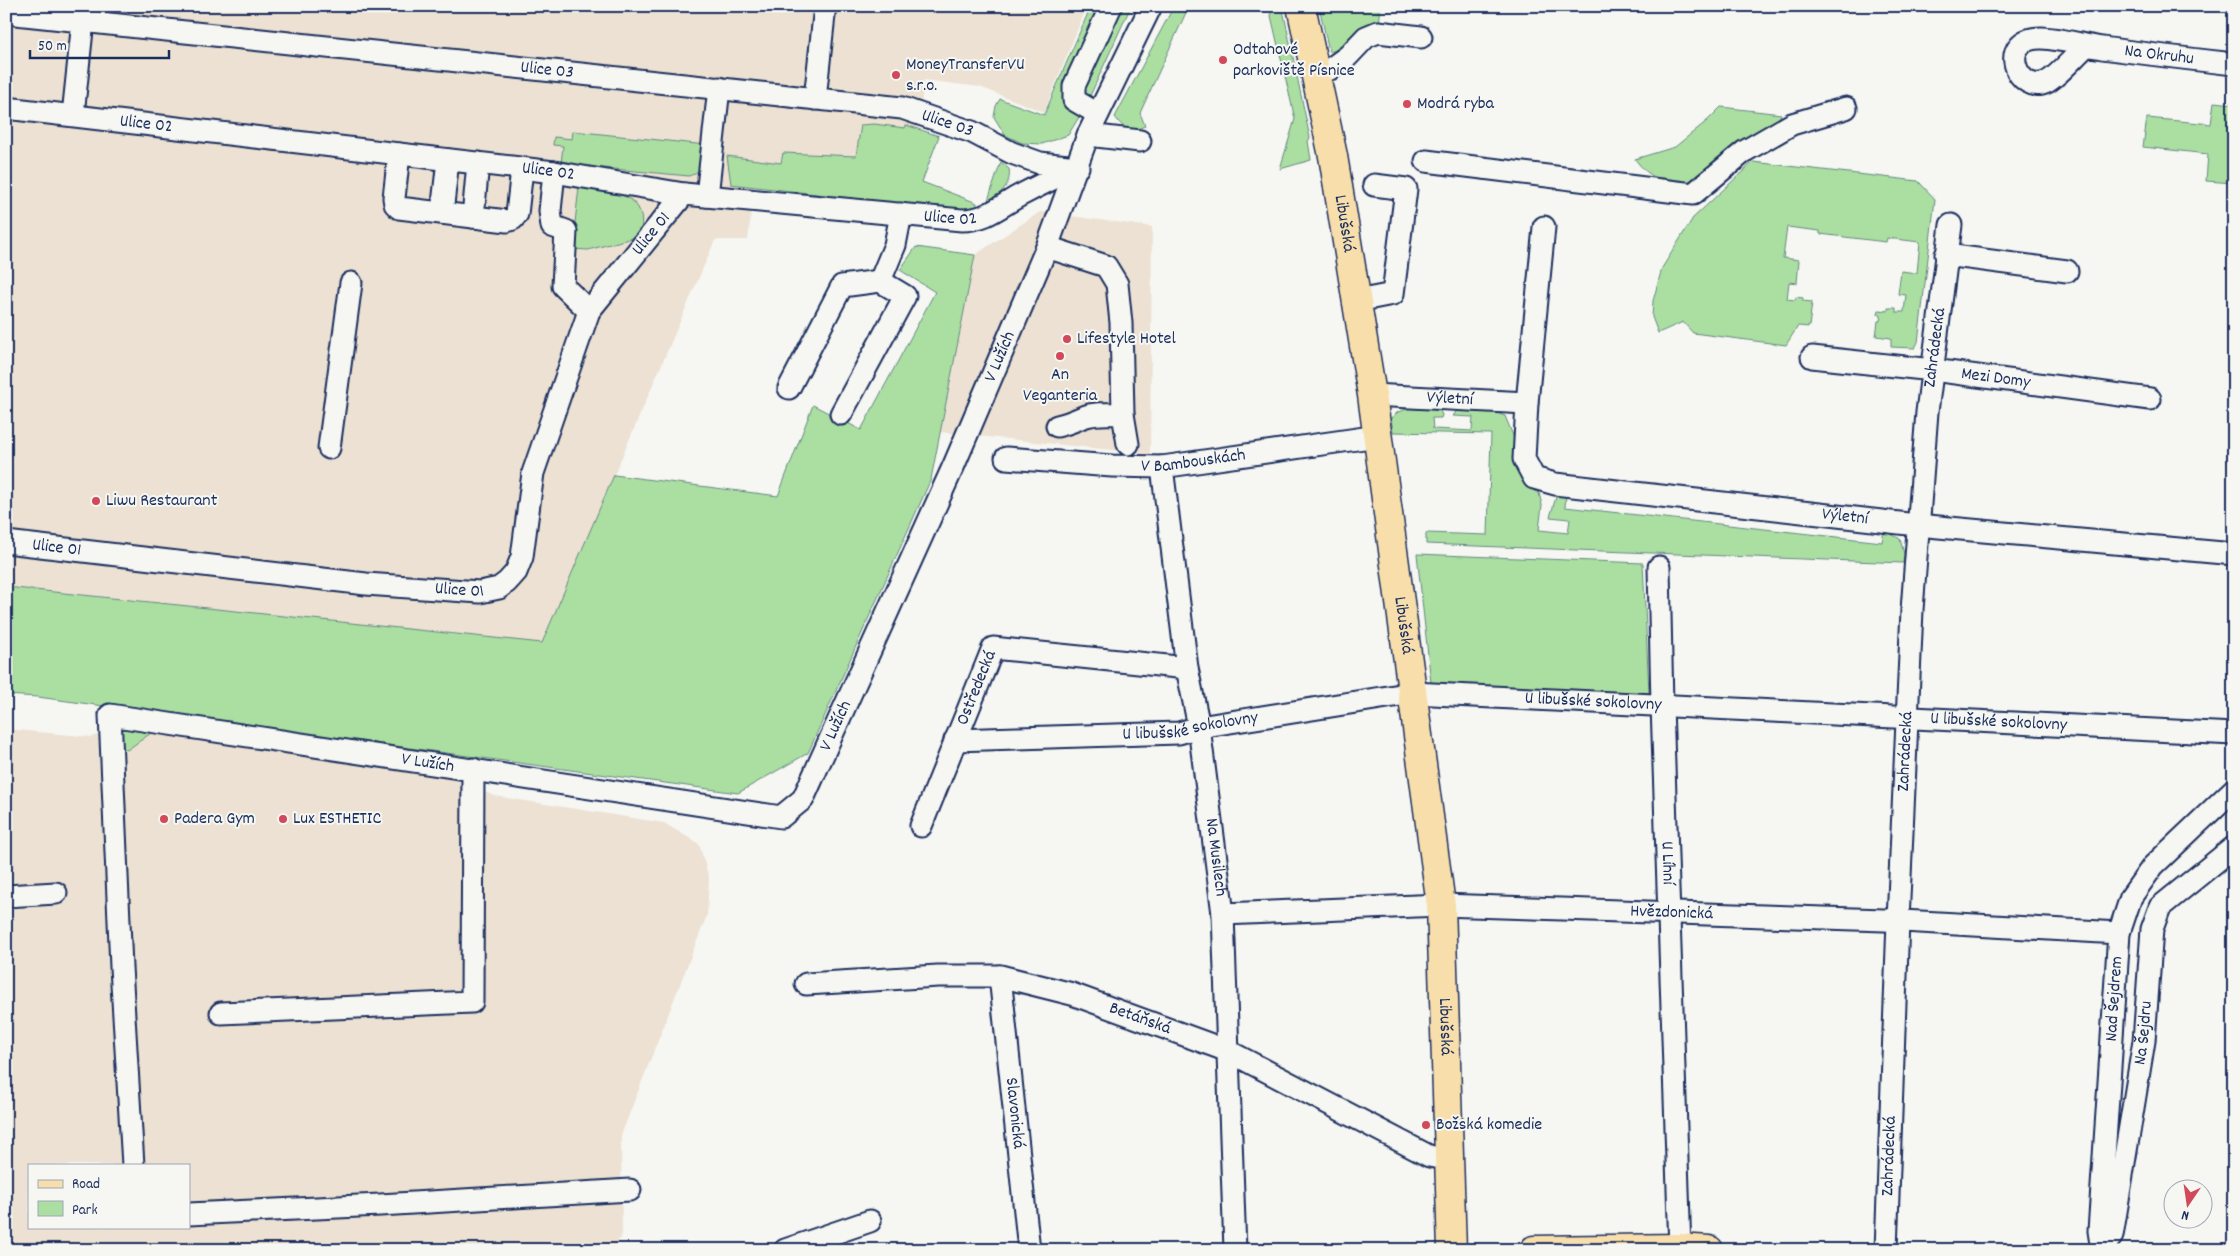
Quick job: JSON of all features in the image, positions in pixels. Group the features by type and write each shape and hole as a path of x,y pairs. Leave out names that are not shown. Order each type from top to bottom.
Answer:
{"main road":[{"name":"Libušská","path":"1301,6 1333,156 1372,395 1441,905 1452,1250"},
{"path":"1534,1250 1709,1250"}],"street":[{"path":"815,99 825,6"},
{"path":"1098,114 1074,100 1074,86 1110,6"},
{"name":"V Lužích","path":"133,1164 121,967 110,715 781,817 803,799 954,465 1047,247 1078,167 1088,135 1151,6"},
{"name":"Ulice 03","path":"6,13 902,108 972,132 1012,153 1040,163 1078,167"},
{"path":"73,115 83,21"},
{"path":"1315,74 1330,69 1348,56 1366,36 1378,32 1421,37"},
{"name":"Na Okruhu","path":"2086,46 2234,64"},
{"path":"707,196 719,88"},
{"name":"Ulice 02","path":"6,108 554,172 684,194 962,220 978,219 1078,167"},
{"path":"1426,161 1693,194 1745,151 1792,124 1846,108"},
{"path":"1088,135 1140,141"},
{"path":"399,154 395,204 400,208 507,221 513,219 517,214 522,168"},
{"path":"442,213 448,160"},
{"path":"473,217 478,163"},
{"path":"554,172 550,211 552,226 566,231 563,286 588,312"},
{"path":"1357,301 1393,294 1406,189 1374,185"},
{"name":"Ulice 01","path":"6,542 366,584 466,592 490,591 507,582 516,572 522,557 533,473 588,312 684,194"},
{"path":"880,282 895,245 901,214"},
{"name":"Zahrádecká","path":"1886,1250 1906,718 1917,525 1927,412 1951,225"},
{"name":"Výletní","path":"1544,228 1527,403 1524,459 1534,478 1544,482 1917,525 2234,554"},
{"path":"1047,247 1106,266 1117,284 1121,324 1123,414 1128,444"},
{"path":"1946,254 2067,271"},
{"path":"789,388 842,286 880,282 904,296 841,414"},
{"path":"329,448 351,283"},
{"name":"Mezi Domy","path":"1812,357 1933,370 2150,399"},
{"name":"Výletní","path":"1372,395 1527,403"},
{"path":"1057,426 1071,424 1084,417 1100,414 1123,414"},
{"name":"V Bambouskách","path":"1006,458 1112,466 1162,466 1378,436"},
{"name":"Na Musilech","path":"1162,466 1187,668 1198,728 1223,914 1235,1250"},
{"name":"U Líhní","path":"1659,567 1668,913 1680,1249"},
{"name":"Ostředecká","path":"921,826 993,648 1187,668"},
{"name":"U libušské sokolovny","path":"955,740 1179,733 1198,728 1413,693 2234,734"},
{"path":"221,1013 472,1002 473,769"},
{"name":"Nad Šejdrem","path":"2103,1250 2099,1232 2119,933 2131,897 2153,866 2234,789"},
{"name":"Na Šejdru","path":"2103,1250 2112,1236 2144,1041 2152,929 2160,906 2234,847"},
{"path":"6,896 56,893"},
{"name":"Hvězdonická","path":"1223,914 1441,905 1898,921 2119,933"},
{"name":"Betáňská","path":"806,984 938,976 1000,976 1072,994 1228,1051 1429,1156 1450,1160"},
{"name":"Slavonická","path":"1000,976 1028,1250"},
{"path":"190,1214 630,1190"},
{"path":"785,1250 870,1221"}],"shaded area":[{"path":"6,6 1087,6 1044,112 980,87 924,80 912,178 757,162 748,240 715,240 542,643 6,587"},
{"path":"1040,212 1152,227 1150,454 940,432 975,255"},
{"path":"128,727 452,779 494,796 664,823 699,844 709,878 707,915 621,1135 622,1234 613,1250 6,1250 6,729 91,737"}],"green space":[{"path":"1091,6 1131,6 1084,109 1068,135 1042,144 1022,143 1005,135 994,117 996,106 1000,99 1044,115"},
{"path":"1174,6 1189,6 1140,113 1145,126 1135,130 1125,128 1115,117"},
{"path":"1266,6 1282,6 1310,138 1308,141 1311,160 1280,169 1295,119 1269,7"},
{"path":"1319,6 1381,6 1379,25 1347,46 1329,51"},
{"path":"2214,102 2234,104 2234,183 2206,181 2208,154 2143,147 2147,118 2211,124"},
{"path":"1721,107 1781,114 1778,123 1691,185 1659,179 1647,172 1635,159 1675,147"},
{"path":"874,124 905,128 906,125 939,136 922,182 977,203 976,209 968,211 944,209 731,184 727,156 781,163 783,153 856,156 861,125"},
{"path":"573,131 706,145 704,160 698,171 689,176 561,164 563,146 553,145 554,137 572,139"},
{"path":"1001,162 1009,169 1009,180 1004,189 987,203"},
{"path":"1753,162 1918,181 1935,199 1918,342 1915,348 1891,347 1891,338 1876,336 1881,314 1878,314 1879,310 1888,311 1888,308 1896,308 1896,312 1904,312 1906,295 1898,294 1901,271 1917,273 1920,242 1887,238 1886,242 1820,234 1820,231 1787,227 1783,258 1799,260 1797,283 1789,282 1787,299 1795,300 1796,297 1803,298 1803,301 1812,302 1809,327 1798,326 1786,345 1693,333 1683,322 1658,333 1652,317 1653,301 1662,268 1693,218"},
{"path":"579,187 613,192 632,201 638,208 641,218 641,231 632,238 588,250 572,249"},
{"path":"916,247 975,255 931,479 808,753 738,793 38,697 6,695 6,587 542,643 614,475 778,496 813,405 861,430 935,292 900,270"},
{"path":"1416,406 1438,407 1442,415 1441,418 1432,418 1433,429 1472,431 1473,417 1453,416 1458,409 1491,411 1505,416 1514,438 1517,466 1524,479 1539,493 1542,505 1539,530 1568,533 1570,519 1550,517 1556,497 1566,494 1565,507 1882,542 1884,530 1900,539 1904,554 1903,563 1426,544 1426,533 1488,535 1491,434 1393,432 1391,418 1398,412"},
{"path":"1417,554 1643,563 1649,694 1431,683"},
{"path":"124,727 151,733 127,750 120,746 118,733"}],"place":[{"name":"Odtahové parkoviště Písnice","path":"1223,60"},
{"name":"MoneyTransferVU s.r.o.","path":"896,75"},
{"name":"Modrá ryba","path":"1407,104"},
{"name":"Lifestyle Hotel","path":"1067,339"},
{"name":"An Veganteria","path":"1060,356"},
{"name":"Liwu Restaurant","path":"96,501"},
{"name":"Padera Gym","path":"164,819"},
{"name":"Lux ESTHETIC","path":"283,819"},
{"name":"Božská komedie","path":"1426,1125"}]}
